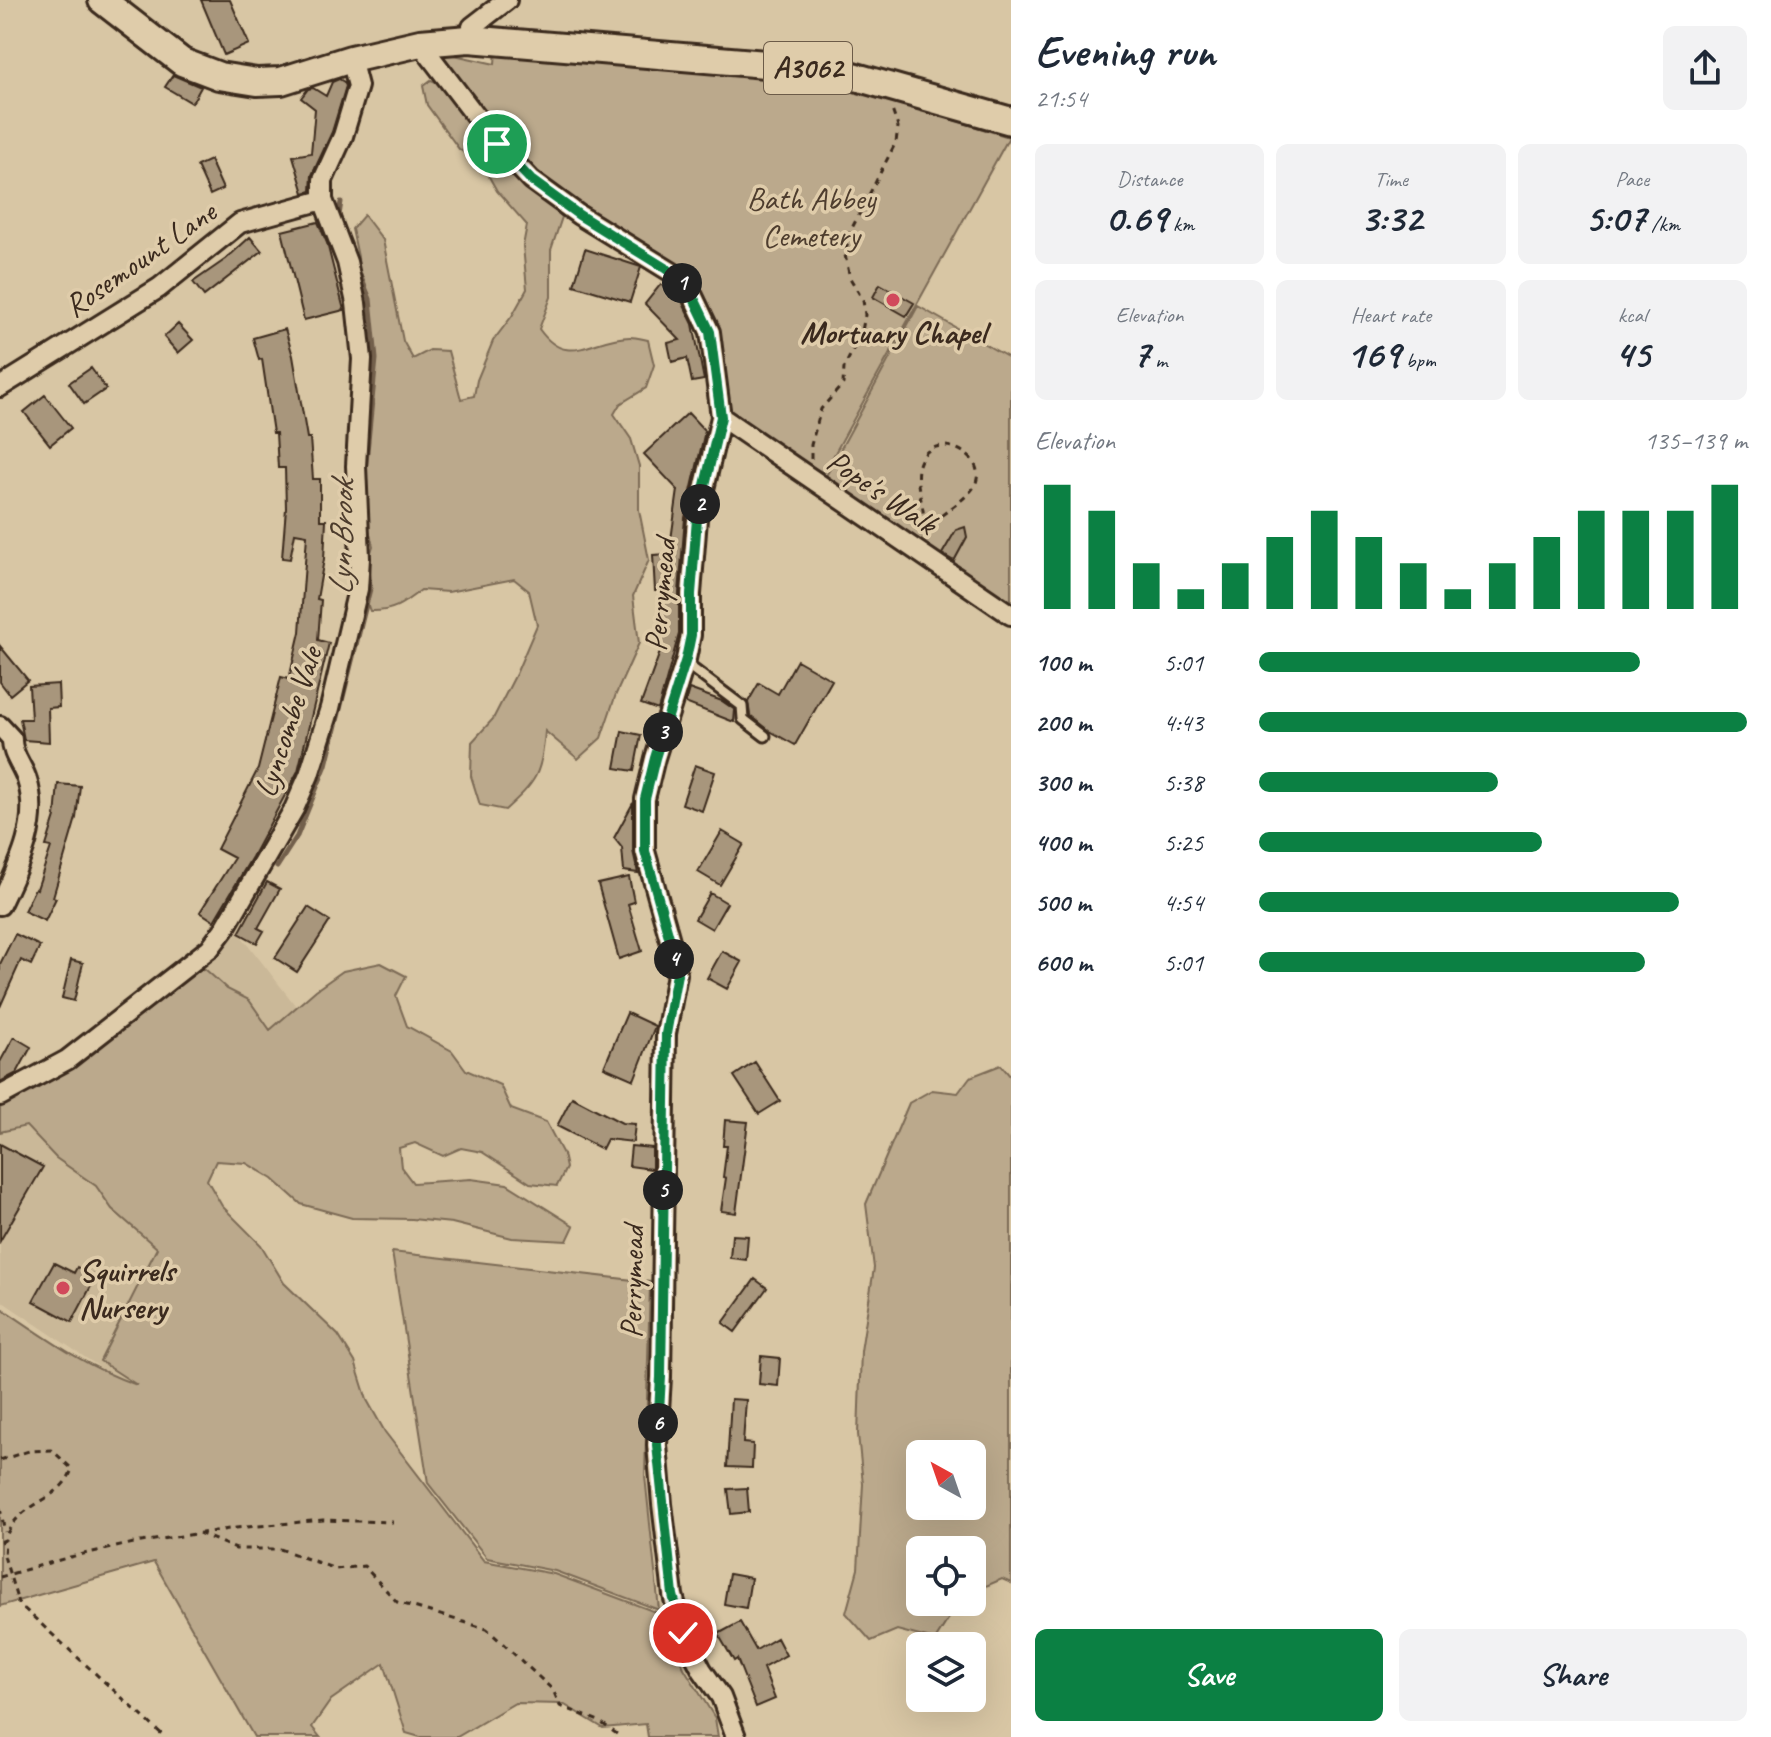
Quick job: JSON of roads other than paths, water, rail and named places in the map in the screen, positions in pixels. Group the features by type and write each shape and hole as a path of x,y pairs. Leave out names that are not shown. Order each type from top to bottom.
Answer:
{"main road":[{"name":"A3062","path":"102,0 182,62 219,76 257,82 281,81 351,59 420,43 469,39 813,68 849,75 1011,121"}],"street":[{"path":"469,39 472,27 507,0"},
{"name":"Perrymead","path":"420,43 497,144 531,180 579,215 673,273 691,292 710,332 721,417 697,519 691,635 645,799 645,851 677,974 666,1034 661,1377 657,1445 673,1595 683,1633 702,1670 721,1697 736,1737"},
{"path":"323,200 323,180 343,136 358,86 351,59"},
{"name":"Rosemount Lane","path":"0,387 159,288 240,223 323,200"},
{"name":"Lyncombe Vale","path":"0,1096 67,1060 210,948 225,928 294,809 309,775 330,708 355,604 360,558 356,466 361,345 347,262 323,200"},
{"name":"Pope's Walk","path":"721,417 1011,615"},
{"path":"0,726 12,739 12,747 28,780 32,809 19,866 0,905"}],"lane":[{"path":"685,663 735,698 742,706 743,719 765,736"}],"waterway":[{"name":"Lyn Brook","path":"338,222 341,202"},
{"name":"Lyn Brook","path":"357,268 370,299 376,359 365,472 366,499"},
{"name":"Lyn Brook","path":"277,867 297,836 326,765 370,589 368,557"}],"place":[{"name":"Mortuary Chapel","path":"893,300"},
{"name":"Squirrels Nursery","path":"63,1288"}],"park label":[{"name":"Bath Abbey Cemetery","path":"811,216"}]}
